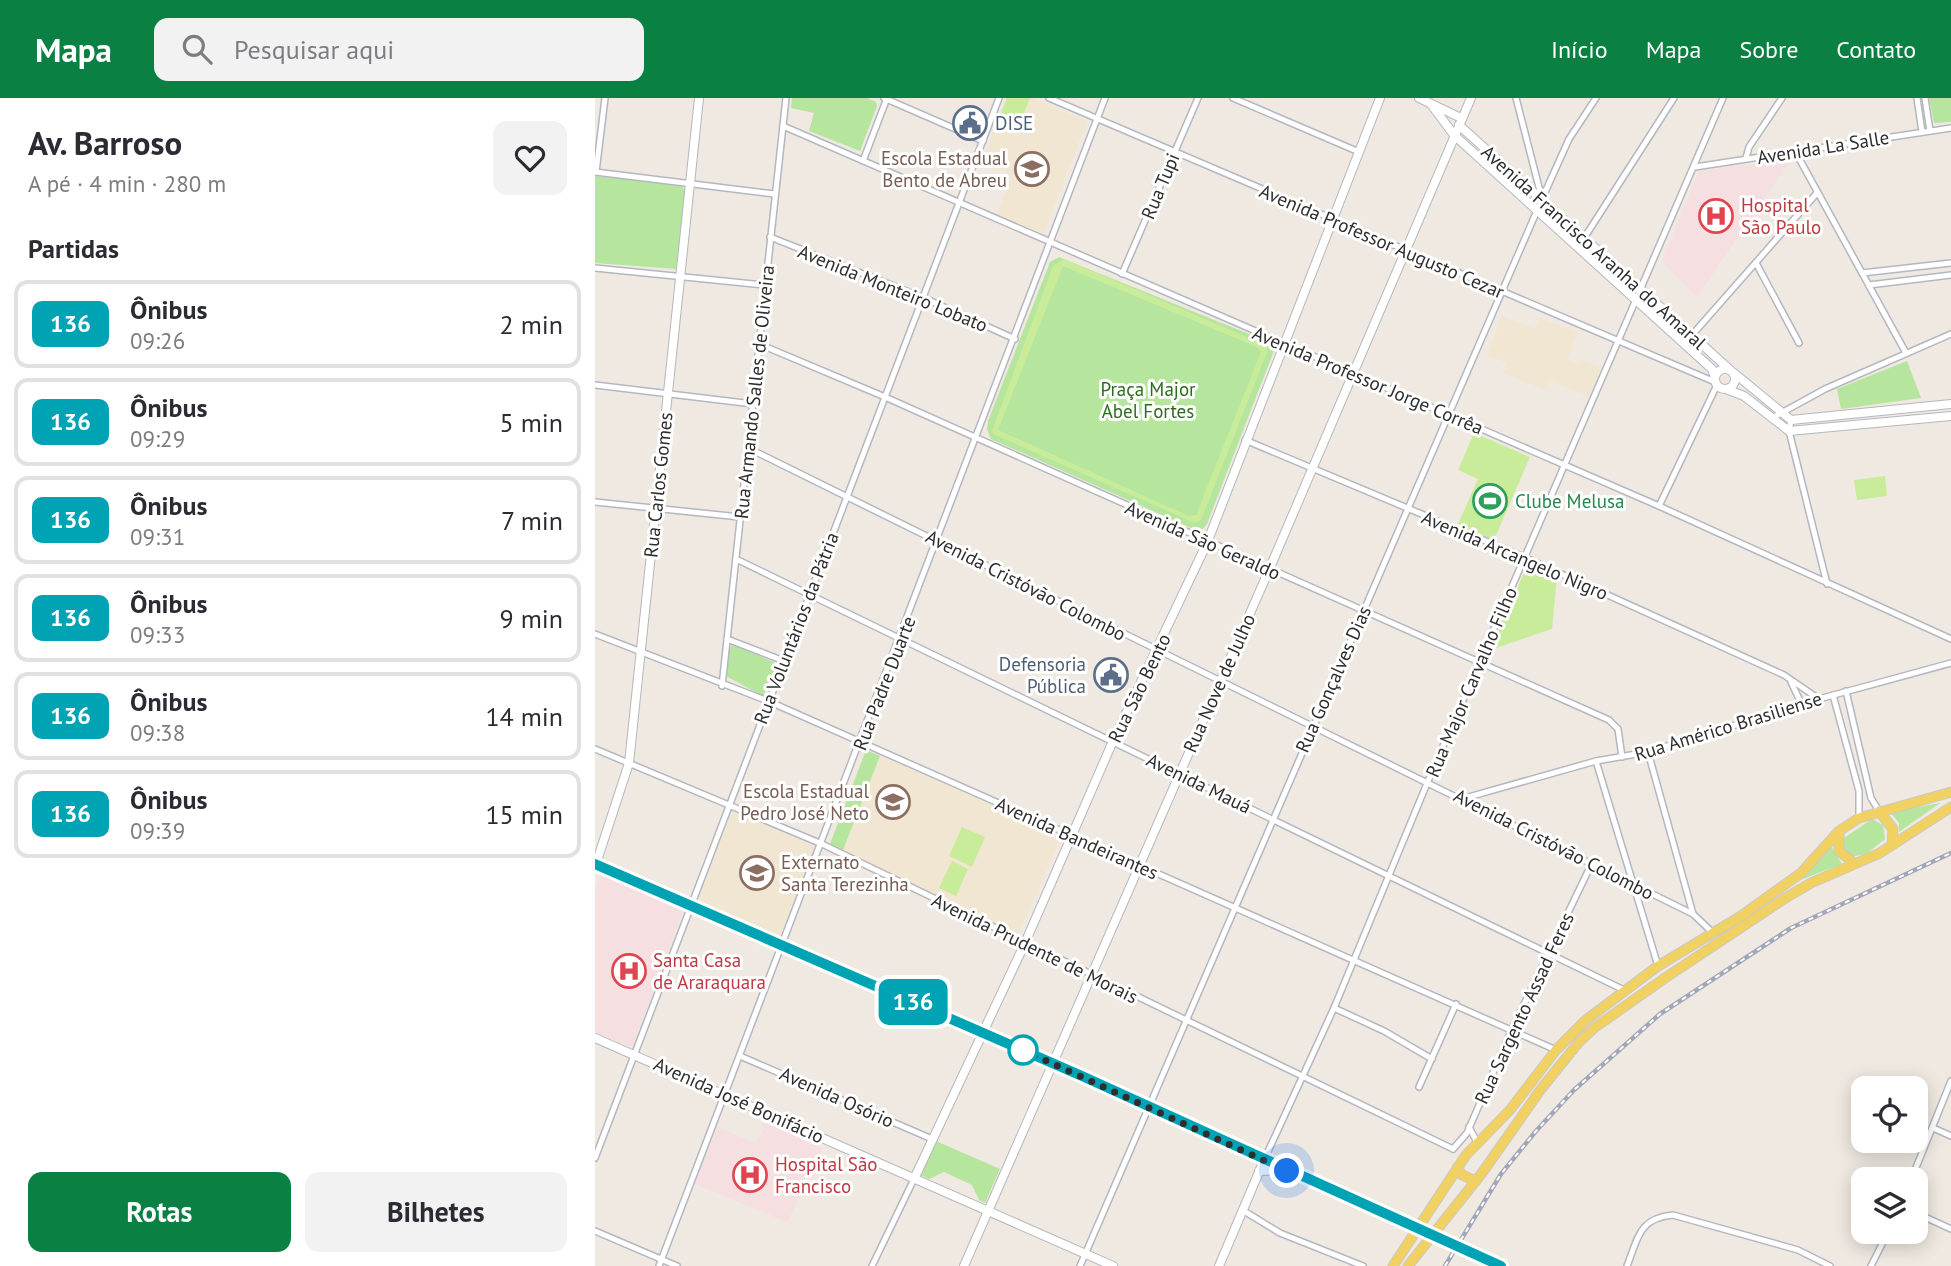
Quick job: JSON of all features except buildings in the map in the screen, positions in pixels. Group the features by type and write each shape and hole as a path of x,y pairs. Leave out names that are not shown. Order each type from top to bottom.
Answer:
{"main road":[{"path":"1393,1266 1457,1168 1510,1110 1556,1050 1586,1020 1658,966 1713,933 1801,873 1839,831 1859,818 1951,792"},
{"path":"1408,1266 1476,1181 1542,1087 1594,1028 1787,897 1892,845 1951,807"},
{"path":"1879,811 1893,829 1892,845"},
{"path":"1839,831 1839,851 1854,863"},
{"path":"1478,1144 1488,1163"},
{"path":"1457,1168 1462,1175 1476,1181"}],"street":[{"path":"605,98 596,172 775,194"},
{"name":"Rua Carlos Gomes","path":"595,865 629,763 699,98"},
{"name":"Rua Armando Salles de Oliveira","path":"722,686 786,98"},
{"path":"863,161 886,98 983,141"},
{"name":"Rua Voluntários da Pátria","path":"595,1158 999,98"},
{"name":"Avenida Professor Augusto Cezar","path":"1049,98 1502,293 1716,381"},
{"name":"Rua Padre Duarte","path":"661,1263 902,637 1105,98"},
{"name":"Rua Tupi","path":"1122,274 1198,98"},
{"path":"1233,98 1359,152"},
{"name":"Rua São Bento","path":"872,1266 983,1033 1070,834 1207,543 1380,98"},
{"name":"Avenida Francisco Aranha do Amaral","path":"1419,98 1460,122 1777,414 1789,431"},
{"name":"Rua Nove de Julho","path":"964,1266 1313,469 1471,98"},
{"path":"1516,98 1542,200"},
{"name":"Rua Gonçalves Dias","path":"1080,1266 1538,209 1569,139 1596,98"},
{"path":"1579,246 1674,98"},
{"name":"Rua Major Carvalho Filho","path":"1219,1266 1259,1171 1334,1009 1388,874 1723,98"},
{"path":"1746,158 1749,147 1782,98"},
{"path":"1917,98 1922,132"},
{"path":"1925,98 1930,131"},
{"name":"Avenida Francisco Aranha do Amaral","path":"1431,104 1454,135 1685,343 1712,369 1716,381 1726,389 1791,419"},
{"name":"Avenida Professor Jorge Corrêa","path":"783,127 1658,506 1951,639"},
{"name":"Avenida La Salle","path":"1694,167 1951,128"},
{"path":"1795,151 1906,353"},
{"path":"1685,343 1817,193"},
{"name":"Avenida Monteiro Lobato","path":"770,237 925,298 1015,339"},
{"path":"1601,266 1608,258"},
{"path":"1756,263 1798,343"},
{"path":"1862,273 1951,263"},
{"path":"595,268 765,285"},
{"path":"1869,285 1951,275"},
{"path":"1777,414 1951,334"},
{"name":"Avenida São Geraldo","path":"759,344 885,397 1207,543 1609,720 1618,729 1622,757"},
{"path":"1658,506 1720,370 1731,371 1734,383 1726,389"},
{"path":"595,386 753,404"},
{"path":"1827,584 1789,431 1791,419 1951,404"},
{"path":"1925,408 1925,420"},
{"path":"1789,431 1951,416"},
{"name":"Avenida Arcangelo Nigro","path":"1245,440 1524,557 1784,675 1819,698"},
{"name":"Avenida Cristóvão Colombo","path":"748,447 1592,863 1693,914 1713,933"},
{"path":"595,502 740,517"},
{"name":"Avenida Mauá","path":"736,559 810,592 1624,990"},
{"name":"Avenida Bandeirantes","path":"595,634 722,686 768,701 1556,1050"},
{"path":"727,639 784,661"},
{"name":"Rua Américo Brasiliense","path":"1464,799 1596,761 1648,752 1819,698 1951,663"},
{"path":"1784,675 1796,687 1802,705"},
{"path":"1846,691 1871,798 1879,811"},
{"path":"1833,695 1859,792 1859,818"},
{"path":"1849,750 1859,748"},
{"name":"Avenida Prudente de Morais","path":"595,749 823,844 1453,1149"},
{"path":"1648,752 1693,914"},
{"path":"1596,761 1658,966"},
{"name":"Rua Sargento Assad Feres","path":"1453,1149 1461,1143 1469,1127 1512,1029 1592,863"},
{"path":"595,865 1151,1107 1501,1266"},
{"path":"1419,1087 1455,1004"},
{"path":"1334,1009 1384,1031 1431,1059"},
{"name":"Avenida José Bonifácio","path":"595,1038 1113,1266"},
{"name":"Avenida Osório","path":"740,1056 932,1139"},
{"path":"1916,1167 1951,1081"},
{"path":"1469,1127 1478,1144"},
{"path":"1933,1128 1951,1136"},
{"path":"1453,1149 1457,1168"},
{"path":"1259,1171 1287,1171"},
{"path":"1244,1210 1280,1233 1363,1266"},
{"path":"1627,1266 1644,1225 1656,1216 1673,1215 1798,1250 1830,1266"},
{"path":"1928,1218 1951,1228"},
{"path":"595,1231 661,1263 677,1266"},
{"path":"1871,1266 1882,1244"}],"shaded area":[{"name":"Escola Estadual Bento de Abreu","path":"1007,98 1032,98 1087,121 1044,233 997,215 1012,175 981,164"},
{"name":"Hospital São Paulo","path":"1781,161 1788,164 1697,297 1662,261 1699,171"},
{"path":"1502,316 1535,329 1540,318 1578,333 1567,359 1578,363 1580,359 1601,367 1589,397 1550,381 1546,390 1503,373 1507,363 1487,355"},
{"path":"880,756 1035,823 1033,829 1060,841 1018,934 843,850"},
{"name":"Externato Santa Terezinha","path":"736,813 813,845 815,850 780,936 700,902 699,897 731,815"},
{"name":"Santa Casa de Araraquara","path":"602,874 683,910 632,1048 595,1032 595,887"},
{"name":"Hospital São Francisco","path":"764,1118 821,1142 819,1147 823,1149 816,1166 807,1163 797,1193 801,1195 787,1222 694,1184 717,1127 755,1143 765,1128 761,1126"}],"green space":[{"path":"792,98 867,98 876,102 877,106 860,151 809,131 814,113 791,108"},
{"path":"1007,98 1030,98 1018,128 998,120"},
{"path":"1929,98 1951,98 1951,122 1934,123"},
{"path":"595,176 680,185 685,190 676,269 595,263"},
{"name":"Praça Major Abel Fortes","path":"1059,257 1271,343 1275,348 1207,524 1200,532 991,439 987,429 988,421 1050,262"},
{"path":"1064,259 1261,343 1268,350 1201,520 1195,523 995,435 992,431 1053,266","holes":["1063,266 1257,347 1261,352 1196,515 1189,516 998,430"]},
{"path":"1907,361 1921,398 1841,409 1837,389"},
{"name":"Clube Melusa","path":"1474,433 1530,457 1494,540 1458,524 1478,479 1458,470"},
{"path":"1885,476 1887,496 1857,500 1854,480"},
{"name":"Clube Melusa","path":"1528,564 1557,576 1552,629 1490,650"},
{"path":"733,645 774,662 776,667 763,696 726,676 729,647"},
{"path":"866,750 880,756 843,850 830,844"},
{"path":"1940,803 1899,832 1899,823 1890,812"},
{"path":"1872,819 1883,825 1885,839 1866,854 1851,857 1843,849 1844,838"},
{"path":"962,827 985,837 972,867 949,856"},
{"path":"1832,847 1842,864 1800,880"},
{"path":"952,861 968,869 956,896 939,888"},
{"path":"936,1141 1000,1169 985,1203 979,1200 972,1185 944,1172 929,1179 921,1175"}],"railway":[{"path":"1445,1266 1501,1174 1536,1131 1574,1090 1660,1014 1791,928 1951,853"}],"bus line":[{"name":"136","path":"595,864 1082,1076 1501,1266"}],"place":[{"name":"DISE","path":"970,123"},
{"name":"Escola Estadual Bento de Abreu","path":"1032,169"},
{"name":"Hospital São Paulo","path":"1716,216"},
{"name":"Clube Melusa","path":"1490,501"},
{"name":"Defensoria Pública","path":"1111,675"},
{"name":"Escola Estadual Pedro José Neto","path":"893,802"},
{"name":"Externato Santa Terezinha","path":"757,873"},
{"name":"Santa Casa de Araraquara","path":"629,971"},
{"name":"Hospital São Francisco","path":"750,1175"}],"route":[{"path":"1023,1050 1265,1158 1287,1171"}]}
